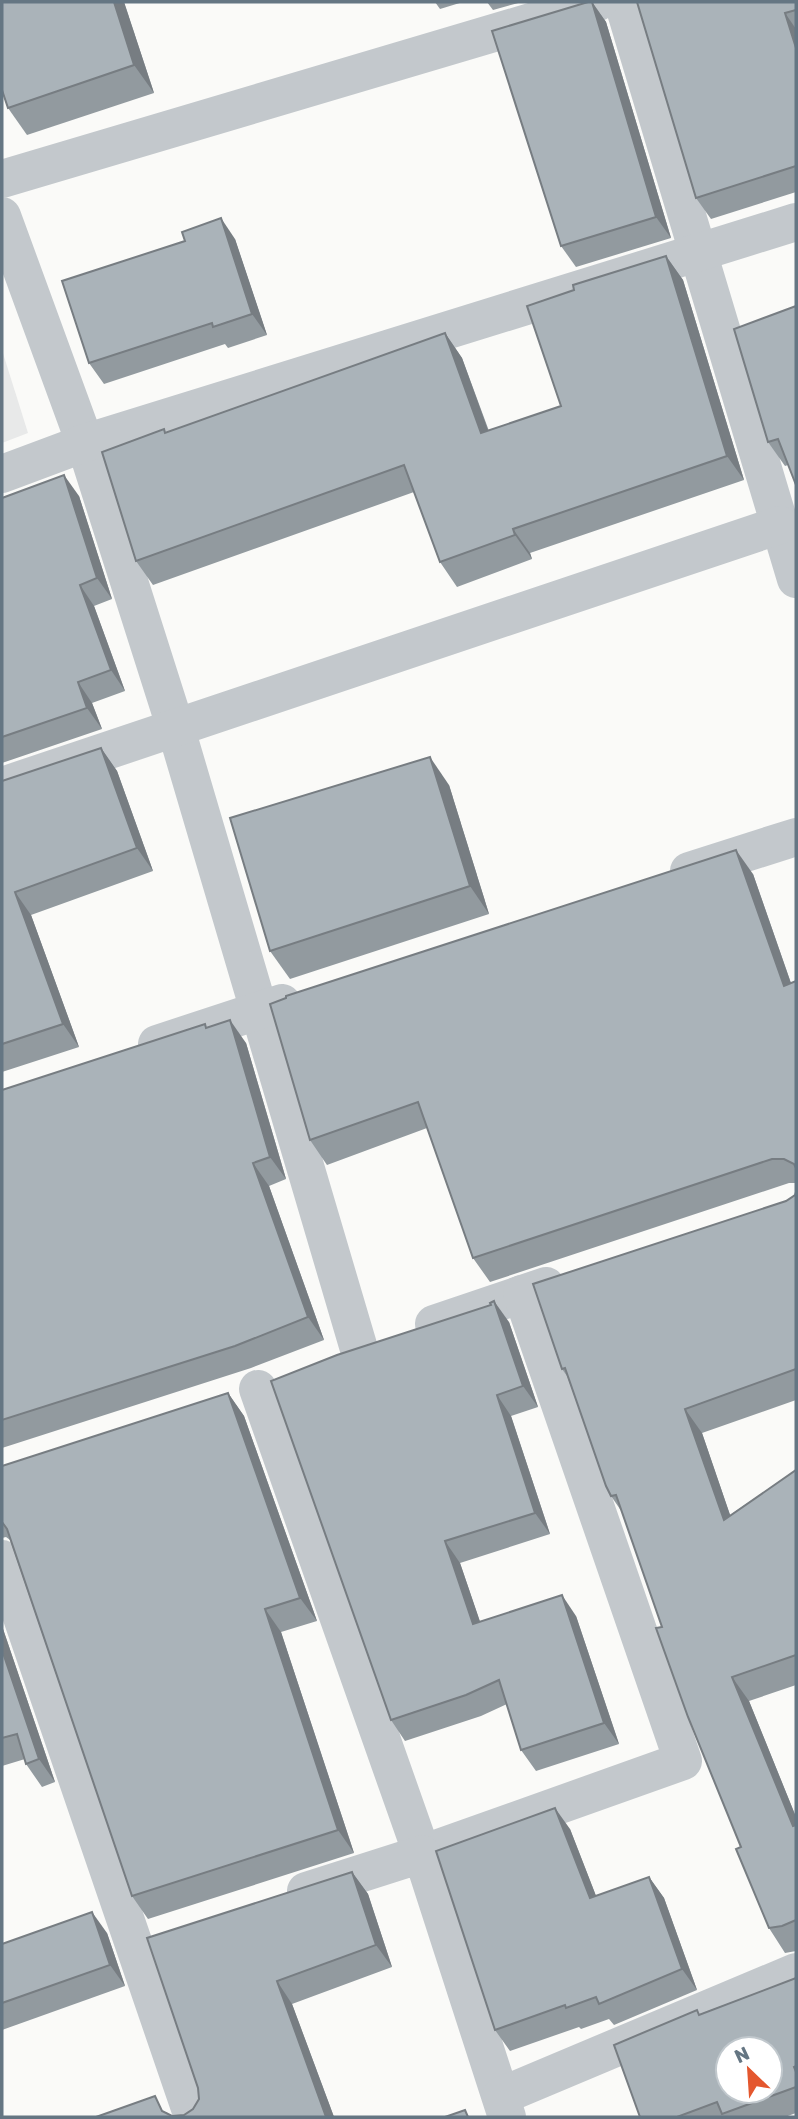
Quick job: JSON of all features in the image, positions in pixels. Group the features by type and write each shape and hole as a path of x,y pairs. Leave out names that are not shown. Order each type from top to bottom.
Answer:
{"street":[{"path":"2,178 598,2"},
{"path":"624,2 796,579"},
{"path":"2,216 85,443 176,729 359,1349"},
{"path":"2,474 85,443 796,222"},
{"path":"2,786 780,525"},
{"path":"652,883 796,837"},
{"path":"130,1053 311,993"},
{"path":"220,1401 359,1349 574,1277"},
{"path":"278,1900 422,1854 683,1762 522,1294"},
{"path":"258,1389 422,1854 504,2107 796,1972"},
{"path":"2,1559 193,2117"},
{"path":"134,1947 173,1934"}],"shaded area":[{"path":"2,350 28,433 2,443"}],"building":[{"path":"2,2 114,2 134,65 8,108 2,90"},
{"path":"592,2 656,217 561,246 492,31"},
{"path":"637,2 796,2 796,10 785,13 796,48 796,166 696,198"},
{"path":"221,218 252,314 213,327 212,323 89,363 62,281 185,241 182,232"},
{"path":"666,256 727,456 513,529 515,535 440,562 404,465 136,561 102,452 164,429 165,433 445,333 481,433 561,406 527,306 574,290 573,285"},
{"path":"796,306 796,485 778,439 768,442 734,329"},
{"path":"64,475 97,578 80,585 111,670 78,682 87,708 2,737 2,498"},
{"path":"101,748 137,848 15,892 63,1024 2,1044 2,781"},
{"path":"430,757 470,886 270,951 230,818"},
{"path":"736,850 784,986 796,981 796,1168 784,1159 772,1159 473,1258 418,1102 310,1140 270,1004 286,996"},
{"path":"230,1020 270,1157 253,1163 308,1317 235,1346 2,1420 2,1090 205,1024 206,1028"},
{"path":"796,1192 796,1369 685,1409 724,1520 796,1470 796,1655 732,1677 793,1826 796,1825 796,1920 769,1928 736,1849 741,1847 688,1717 656,1628 662,1627 616,1495 611,1496 606,1486 533,1284 786,1201"},
{"path":"494,1301 523,1386 497,1395 535,1513 445,1541 473,1624 562,1595 604,1723 521,1750 499,1680 466,1695 391,1720 271,1381 337,1355 491,1305"},
{"path":"228,1393 300,1598 265,1609 338,1830 132,1896 7,1529 2,1522 2,1466"},
{"path":"2,1650 39,1759 26,1764 17,1734 2,1738"},
{"path":"555,1808 590,1898 649,1877 682,1969 599,2004 596,1997 495,2030 436,1851"},
{"path":"352,1872 376,1945 277,1981 326,2117 96,2117 155,2096 162,2111 172,2116 184,2115 193,2109 199,2099 198,2088 147,1938"},
{"path":"92,1912 110,1965 2,2003 2,1944"},
{"path":"796,1978 796,2087 784,2091 784,2035 714,2035 714,2103 677,2117 640,2117 614,2045 697,2010 699,2015"},
{"path":"718,2105 747,2105 722,2114"},
{"path":"465,2110 468,2117 445,2117"}]}
